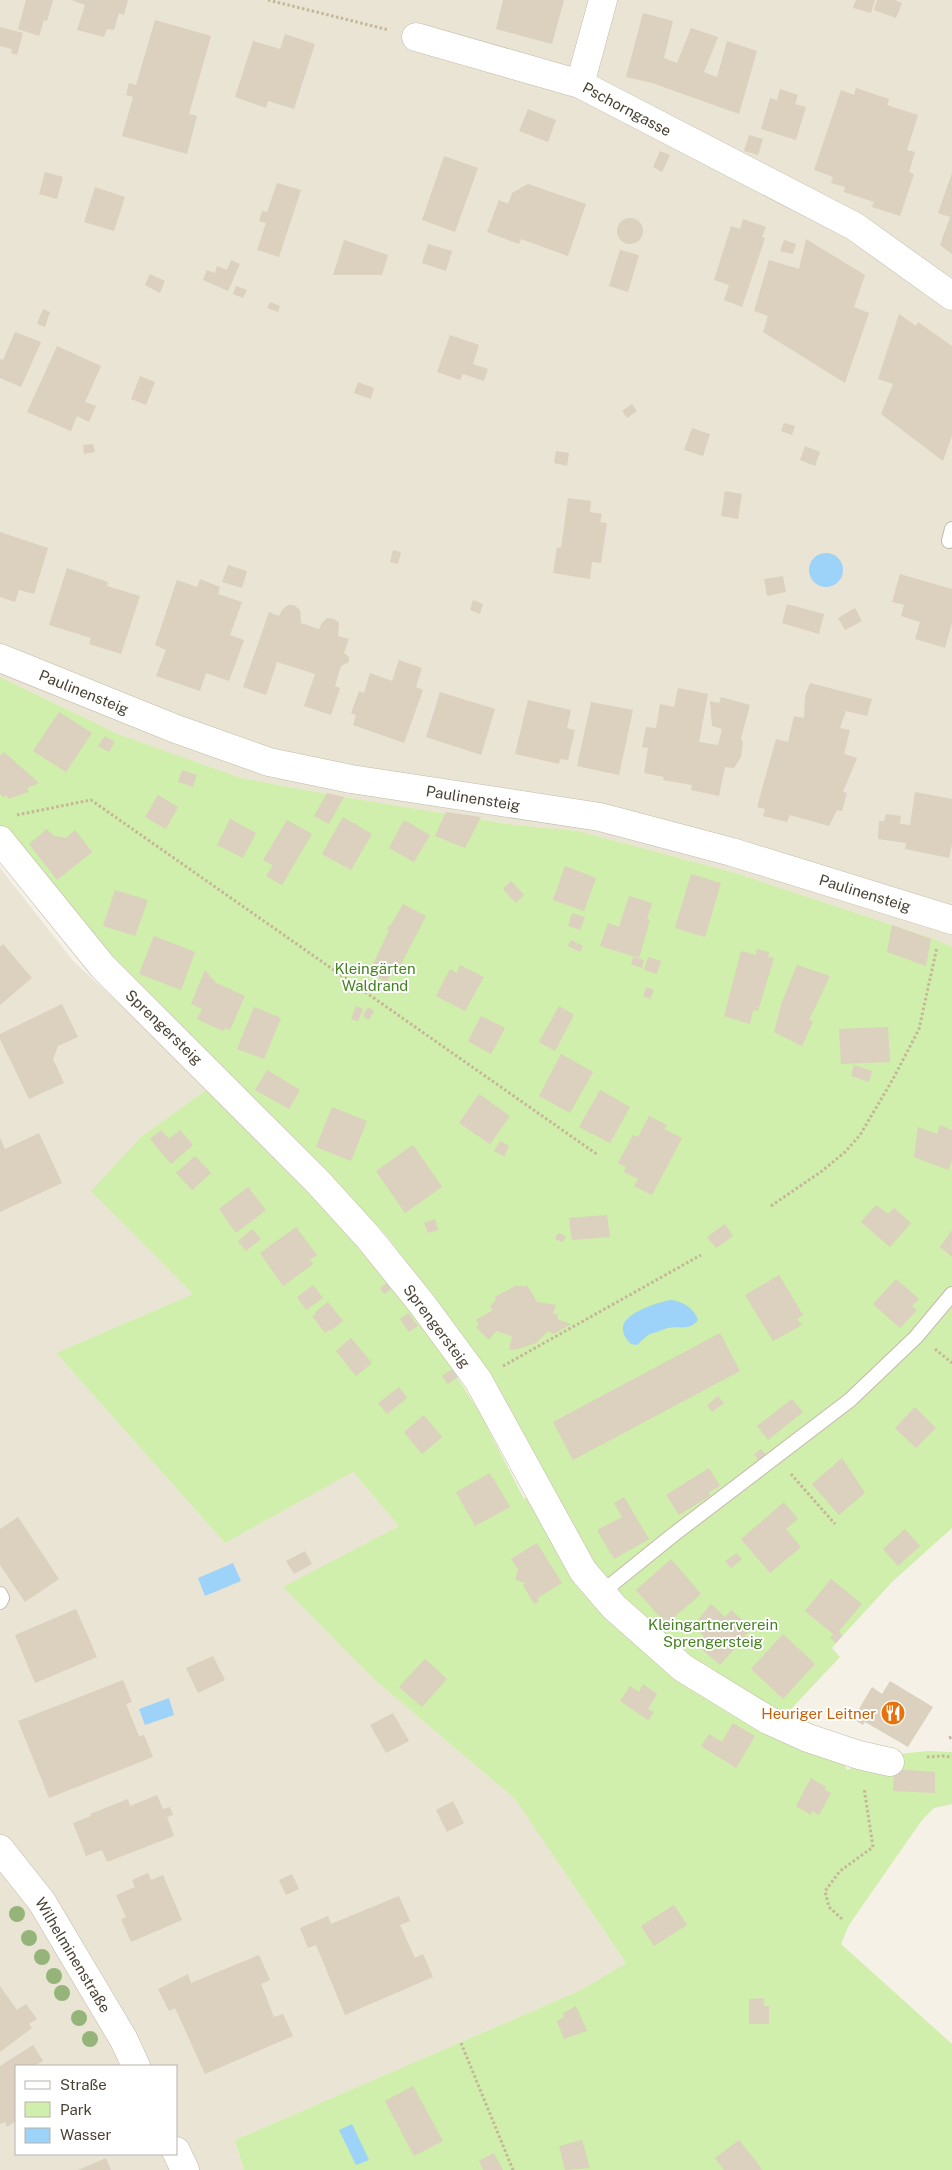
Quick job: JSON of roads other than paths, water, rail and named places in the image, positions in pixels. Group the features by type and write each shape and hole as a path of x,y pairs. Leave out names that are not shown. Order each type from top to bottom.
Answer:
{"street":[{"path":"580,84 602,0"},
{"name":"Pschorngasse","path":"416,37 580,84 854,226 952,296"},
{"name":"Paulinensteig","path":"0,658 176,730 269,762 351,779 600,817 732,852 948,919"},
{"name":"Sprengersteig","path":"4,829 103,967 318,1182 368,1237 422,1304 478,1380 583,1570 601,1593 653,1644 683,1668 719,1692 768,1720 808,1738 859,1755 890,1762"},
{"name":"Wilhelminenstraße","path":"0,1849 42,1902 124,2040 136,2065"},
{"path":"178,2155 185,2170"}],"lane":[{"path":"601,1593 672,1535 850,1400 916,1337 952,1294"},
{"path":"0,1594 2,1598 0,1602"}],"water":[{"path":"826,553 833,554 838,558 842,563 842,577 838,582 833,586 826,587 819,586 814,582 810,577 809,570 810,563 814,558 819,554"},
{"path":"672,1300 688,1306 694,1312 698,1320 695,1324 688,1327 666,1328 649,1335 637,1345 631,1344 623,1332 625,1322 629,1317 651,1305"},
{"path":"233,1563 241,1581 205,1596 198,1578"},
{"path":"169,1698 174,1715 145,1725 139,1709"},
{"path":"352,2124 369,2160 356,2165 339,2130"}],"place":[{"name":"Heuriger Leitner","path":"893,1713"}],"park label":[{"name":"Kleingärten Waldrand","path":"375,976"},
{"name":"Kleingartnerverein Sprengersteig","path":"713,1632"}]}
